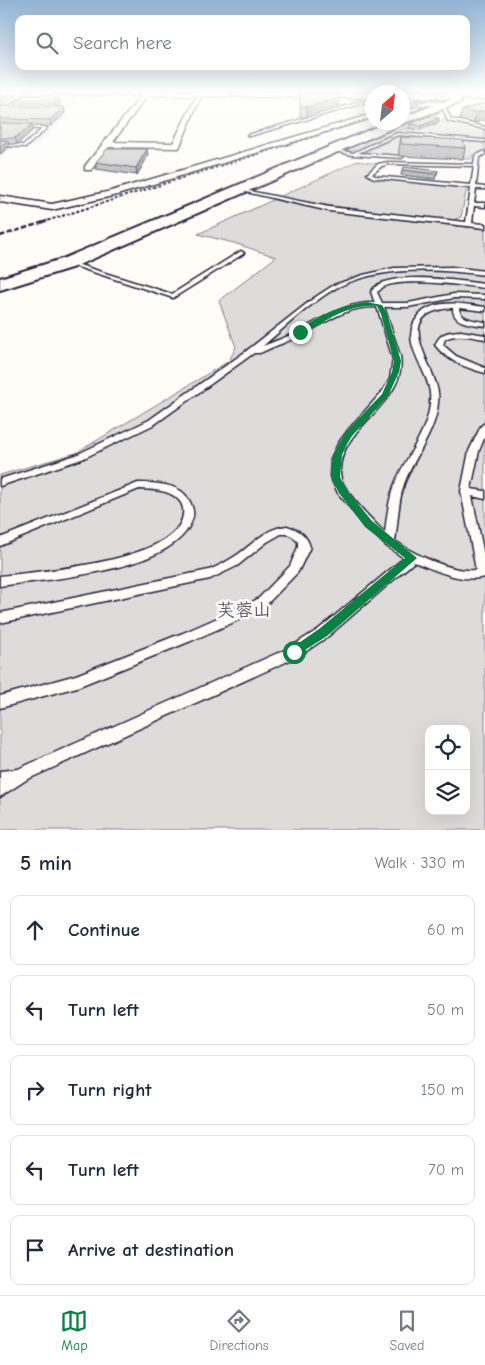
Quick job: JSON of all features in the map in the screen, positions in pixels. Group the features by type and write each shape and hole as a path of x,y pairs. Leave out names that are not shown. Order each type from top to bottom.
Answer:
{"main road":[{"path":"0,284 68,263 379,130"}],"street":[{"path":"88,168 118,129"},
{"path":"106,144 176,146 184,129"},
{"path":"0,198 52,207 113,194 330,129"}],"lane":[{"path":"0,145 25,146 44,129"},
{"path":"249,135 271,129"},
{"path":"352,154 397,134 485,141"},
{"path":"333,150 352,154 476,163"},
{"path":"469,224 476,163 478,155 485,152"},
{"path":"476,163 388,163 380,165 369,174 374,177 485,188"},
{"path":"239,190 329,209 485,226"},
{"path":"471,204 485,205"},
{"path":"68,263 173,296 241,252"},
{"path":"0,483 79,457 152,422 248,354 320,296 351,280 402,270 452,269 485,273"},
{"path":"485,286 395,282 376,288 374,292 384,314 397,361 395,372 386,395 349,434 343,444 338,455 335,477 342,491 369,524 412,558 453,572 468,574 483,572 466,491 474,451 485,426"},
{"path":"248,354 300,332 342,309 359,304 408,305 454,296 485,297"},
{"path":"389,541 395,498 400,481 429,423 434,404 434,392 414,336 414,329 420,317 427,312 444,306 485,309"},
{"path":"456,306 456,313 461,318 485,324"},
{"path":"485,337 455,333 442,338 439,345 452,356 485,371"},
{"path":"0,542 138,486 166,487 177,493 187,502 190,516 184,530 173,540 132,558 109,564 0,581"},
{"path":"466,491 485,495"},
{"path":"0,618 210,574 227,568 264,539 280,530 292,531 303,541 304,547 294,569 263,601 251,609 77,680 0,702"},
{"path":"0,789 21,775 294,652 323,633 412,558"},
{"path":"0,778 21,775"}],"shaded area":[{"path":"0,129 54,129 34,147 15,147 0,157"}],"green space":[{"path":"484,129 485,140 419,135 406,130"},
{"path":"386,130 401,130 352,151 339,150"},
{"path":"399,136 485,143 485,151 473,154 471,159 463,159 461,152 399,148 399,156 363,153"},
{"path":"357,161 379,164 366,174 371,178 467,188 461,217 453,220 344,208 279,197"},
{"name":"芙蓉山","path":"273,200 327,211 485,229 485,830 0,830 0,475 76,453 229,361 236,347 219,301 276,257 234,243 198,234"}],"building":[{"path":"0,129 26,129 15,138 0,138"},
{"path":"401,137 463,140 465,148 401,144"},
{"path":"0,140 8,141 0,146"},
{"path":"107,149 147,149 136,168 96,162"},
{"path":"404,167 438,171 436,174 402,170"}],"railway":[{"path":"43,222 338,129"},
{"path":"0,236 47,221"}],"route":[{"path":"294,652 323,633 412,558 369,524 342,491 335,477 338,455 349,434 380,403 392,385 397,361 384,314 379,305 359,304 334,312 300,332"}]}
